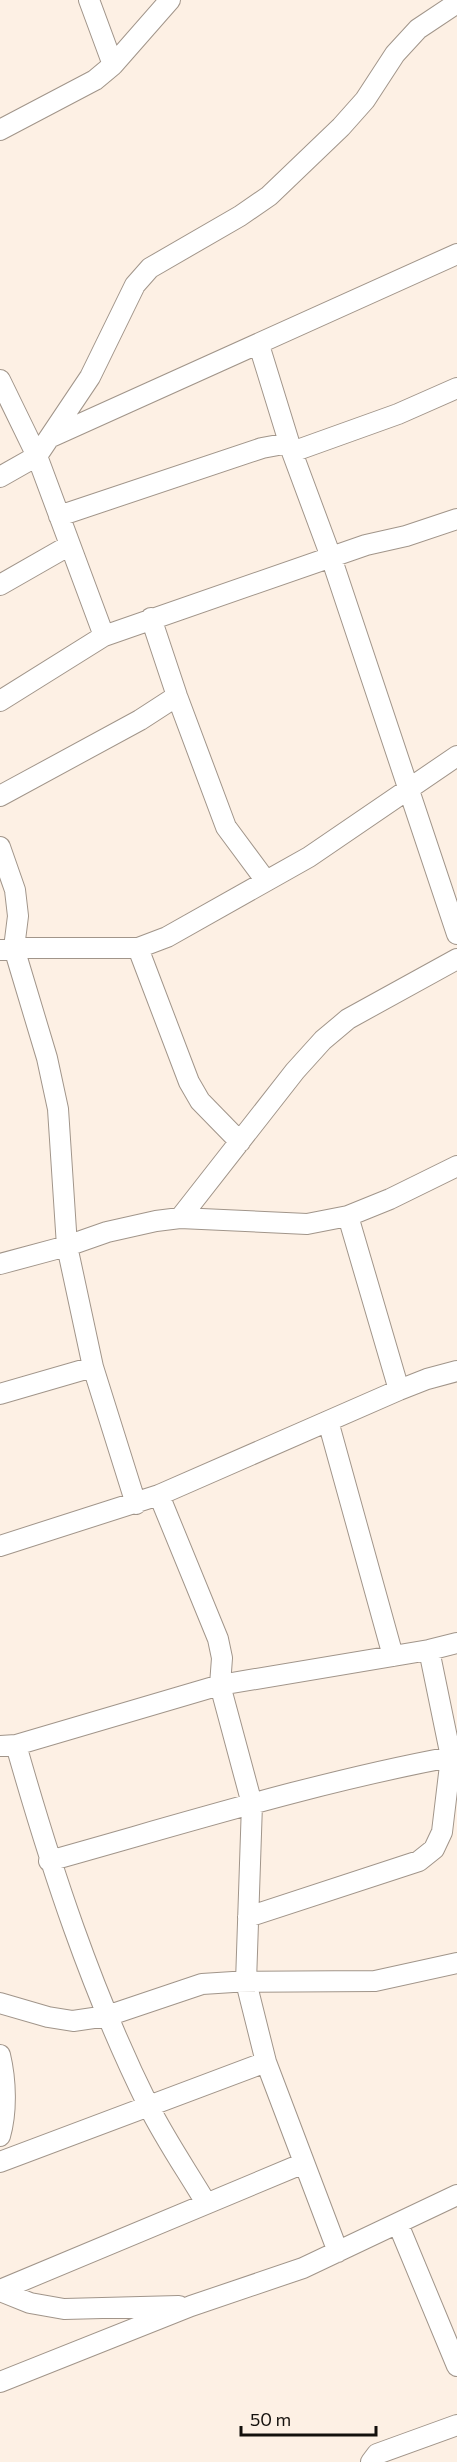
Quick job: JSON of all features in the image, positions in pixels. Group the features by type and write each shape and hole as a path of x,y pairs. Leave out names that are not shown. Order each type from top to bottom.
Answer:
{"street":[{"path":"89,0 113,65"},
{"path":"0,130 85,86 113,65 170,0"},
{"path":"0,477 37,456 94,370 135,285 150,268 240,216 269,196 341,127 365,100 395,54 418,28 457,3"},
{"path":"49,439 457,254"},
{"path":"259,345 290,447 331,557 457,934"},
{"path":"0,380 37,456 104,636"},
{"path":"59,516 262,448 290,447 398,414 457,388"},
{"path":"0,701 104,636 366,545 417,533 457,519"},
{"path":"0,585 70,545"},
{"path":"151,618 177,696 226,826 266,881"},
{"path":"0,796 140,720 177,696"},
{"path":"7,949 138,948 167,937 309,857 457,756"},
{"path":"0,847 15,890 18,916 7,949 47,1058 58,1109 67,1246 93,1367 136,1504"},
{"path":"138,948 189,1082 200,1101 240,1142"},
{"path":"180,1218 323,1040 348,1019 457,959"},
{"path":"0,1264 117,1230 180,1218 307,1224 348,1215 390,1199 457,1166"},
{"path":"348,1215 399,1390"},
{"path":"0,1394 93,1367"},
{"path":"0,1546 136,1504 399,1390 457,1371"},
{"path":"328,1421 393,1656"},
{"path":"159,1495 218,1639 222,1658 220,1685 252,1804 246,1982 266,2062 338,2252"},
{"path":"206,2203 149,2107 107,2016 8,1745 220,1685 429,1650 457,1643"},
{"path":"248,1917 419,1861 434,1849 442,1832 451,1757 429,1650"},
{"path":"49,1861 252,1804 451,1757"},
{"path":"0,2003 48,2017 73,2021 107,2016 202,1984 375,1981 457,1963"},
{"path":"0,2055 3,2067 4,2104 0,2136"},
{"path":"0,2162 266,2062"},
{"path":"0,2291 304,2163"},
{"path":"0,2382 191,2306 303,2268 456,2197"},
{"path":"398,2224 457,2366"},
{"path":"0,2291 30,2303 64,2309 191,2306"},
{"path":"371,2462 376,2454 457,2425"}]}
